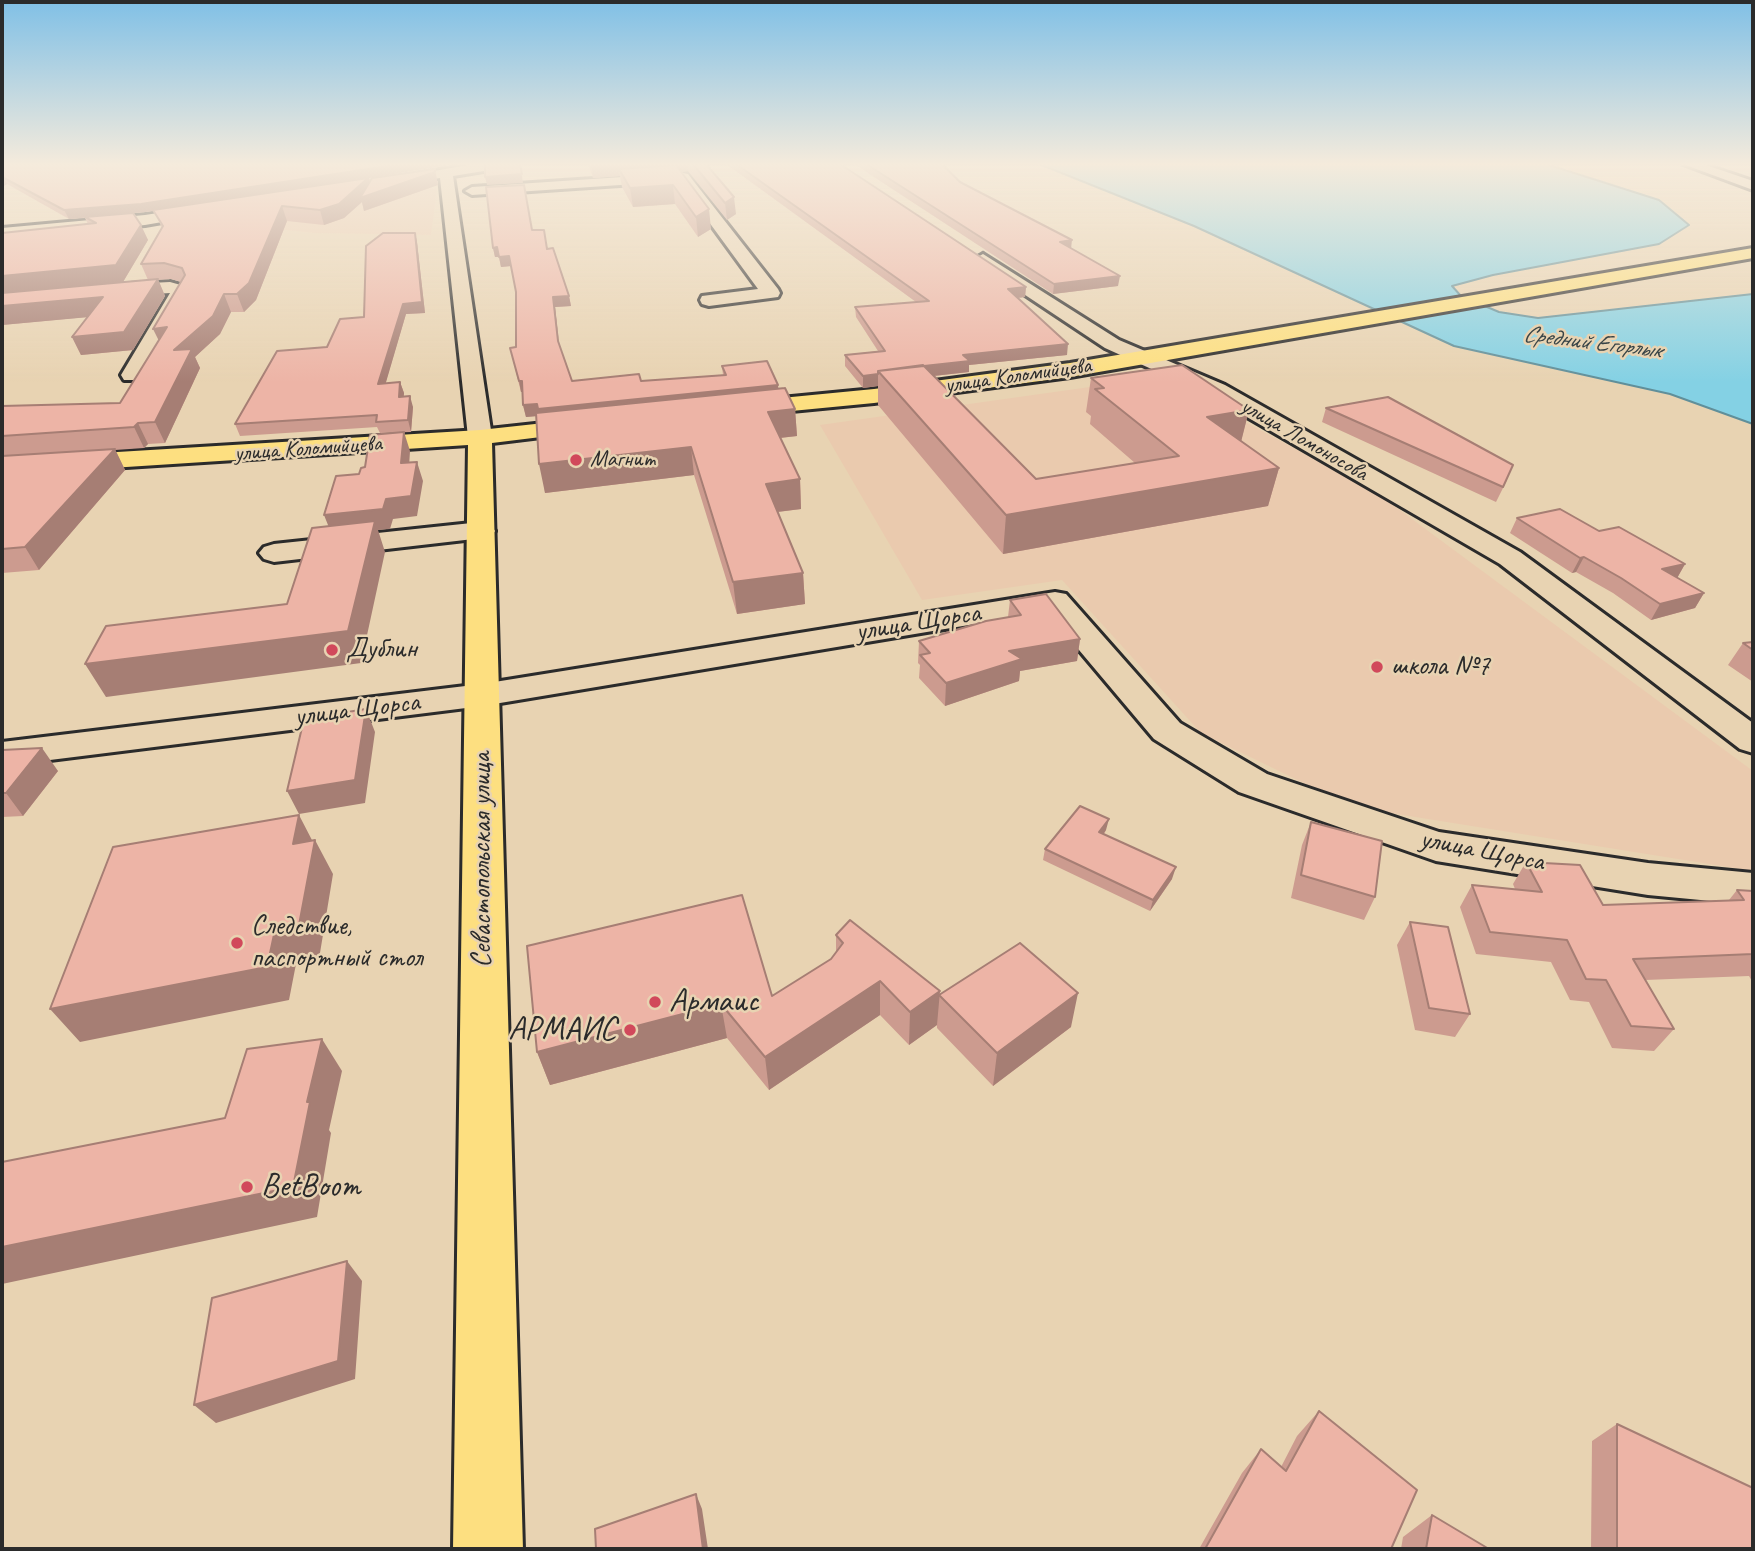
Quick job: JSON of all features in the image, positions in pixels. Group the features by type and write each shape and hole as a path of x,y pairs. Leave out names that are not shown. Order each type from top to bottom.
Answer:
{"main road":[{"name":"улица Коломийцева","path":"714,412 888,394 1070,370 1753,253"},
{"name":"улица Коломийцева","path":"2,467 480,436 618,422"},
{"name":"Севастопольская улица","path":"480,436 488,1549"}],"street":[{"path":"156,236 159,240"},
{"name":"Севастопольская улица","path":"454,236 480,436"},
{"path":"709,300 771,293 728,236"},
{"name":"улица Ломоносова","path":"962,246 1112,344 1217,390 1510,558 1753,741"},
{"path":"131,289 142,269"},
{"path":"92,293 170,287 181,291 132,375"},
{"path":"274,554 481,531"},
{"name":"улица Щорса","path":"2,754 482,695 1055,601 1167,731 1252,783 1436,846 1648,879 1753,889"}],"shaded area":[{"name":"школа №7","path":"1161,377 1374,491 1753,771 1753,871 1353,807 1201,733 1062,580 922,600 820,425"}],"water":[{"name":"Средний Егорлык","path":"1216,236 1671,236 1659,244 1493,275 1452,286 1461,296 1499,312 1538,318 1753,294 1753,424 1670,394 1454,346"}],"building":[{"path":"2,236 134,236 116,265 2,276"},
{"path":"157,236 269,236 249,283 237,294 224,294 213,316 174,350 192,349 155,422 138,423 134,427 2,436 2,406 120,403 167,327 153,329 185,275 182,268 164,263 141,264"},
{"path":"379,236 415,236 422,302 403,304 378,384 400,382 399,397 410,396 408,420 376,422 377,415 235,424 277,351 327,347 340,319 364,317 366,246"},
{"path":"492,236 545,236 547,249 553,248 569,296 553,297 558,341 572,381 639,374 641,381 726,375 722,366 767,361 778,385 538,409 537,404 523,405 522,381 519,381 510,348 516,347 516,292 509,256 499,257 497,247 493,248"},
{"path":"838,236 949,236 1026,287 1008,289 1068,344 963,355 970,361 878,371 878,374 863,376 845,355 885,351 855,307 929,301"},
{"path":"979,236 1065,236 1072,240 1060,242 1120,276 1054,284"},
{"path":"158,279 124,332 72,337 103,297 2,306 2,293"},
{"path":"923,365 1036,479 1179,456 1095,389 1104,388 1091,378 1182,365 1249,410 1207,417 1279,468 1006,515 878,371"},
{"path":"785,388 795,409 768,412 800,479 766,484 803,573 733,582 691,447 539,464 536,413"},
{"path":"1388,397 1513,465 1503,487 1326,408"},
{"path":"404,432 401,463 417,462 411,496 386,499 383,509 324,515 336,476 359,474 361,468 365,467 370,435"},
{"path":"115,449 25,547 2,549 2,456"},
{"path":"1560,509 1599,531 1619,527 1685,564 1662,569 1704,593 1660,604 1621,578 1584,557 1580,558 1517,518"},
{"path":"375,521 348,631 85,664 106,626 287,604 312,528"},
{"path":"1046,594 1080,639 1009,651 1022,659 946,683 920,655 930,653 919,641 986,621 1021,615 1010,600"},
{"path":"1753,642 1753,650 1743,643"},
{"path":"366,709 355,780 287,791 304,719"},
{"path":"42,748 6,793 2,793 2,750"},
{"path":"1080,806 1109,819 1099,832 1176,867 1153,900 1045,849"},
{"path":"299,815 293,844 315,840 299,925 275,930 267,967 50,1009 113,847"},
{"path":"1311,822 1382,841 1375,897 1301,875"},
{"path":"1526,862 1580,865 1603,905 1744,900 1737,890 1753,891 1753,954 1633,959 1674,1029 1631,1026 1606,980 1586,979 1567,940 1490,932 1472,885 1542,892"},
{"path":"742,895 772,996 831,959 843,943 836,935 850,920 940,991 910,1012 880,981 765,1057 721,1004 537,1052 527,946"},
{"path":"1410,922 1448,927 1470,1014 1429,1008"},
{"path":"1020,943 1078,993 997,1053 939,995"},
{"path":"322,1039 307,1102 310,1102 293,1187 2,1247 2,1162 225,1118 247,1049"},
{"path":"347,1261 338,1361 194,1405 212,1298"},
{"path":"1319,1411 1417,1490 1391,1549 1205,1549 1261,1449 1286,1471"},
{"path":"1617,1424 1753,1488 1753,1549 1617,1549"},
{"path":"696,1494 703,1549 596,1549 595,1529"},
{"path":"1432,1515 1489,1549 1426,1549"}],"place":[{"name":"Магнит","path":"576,460"},
{"name":"Дублин","path":"332,650"},
{"name":"школа №7","path":"1377,667"},
{"name":"Следствие, паспортный стол","path":"237,943"},
{"name":"Армаис","path":"655,1002"},
{"name":"АРМАИС","path":"630,1030"},
{"name":"BetBoom","path":"247,1187"}]}
